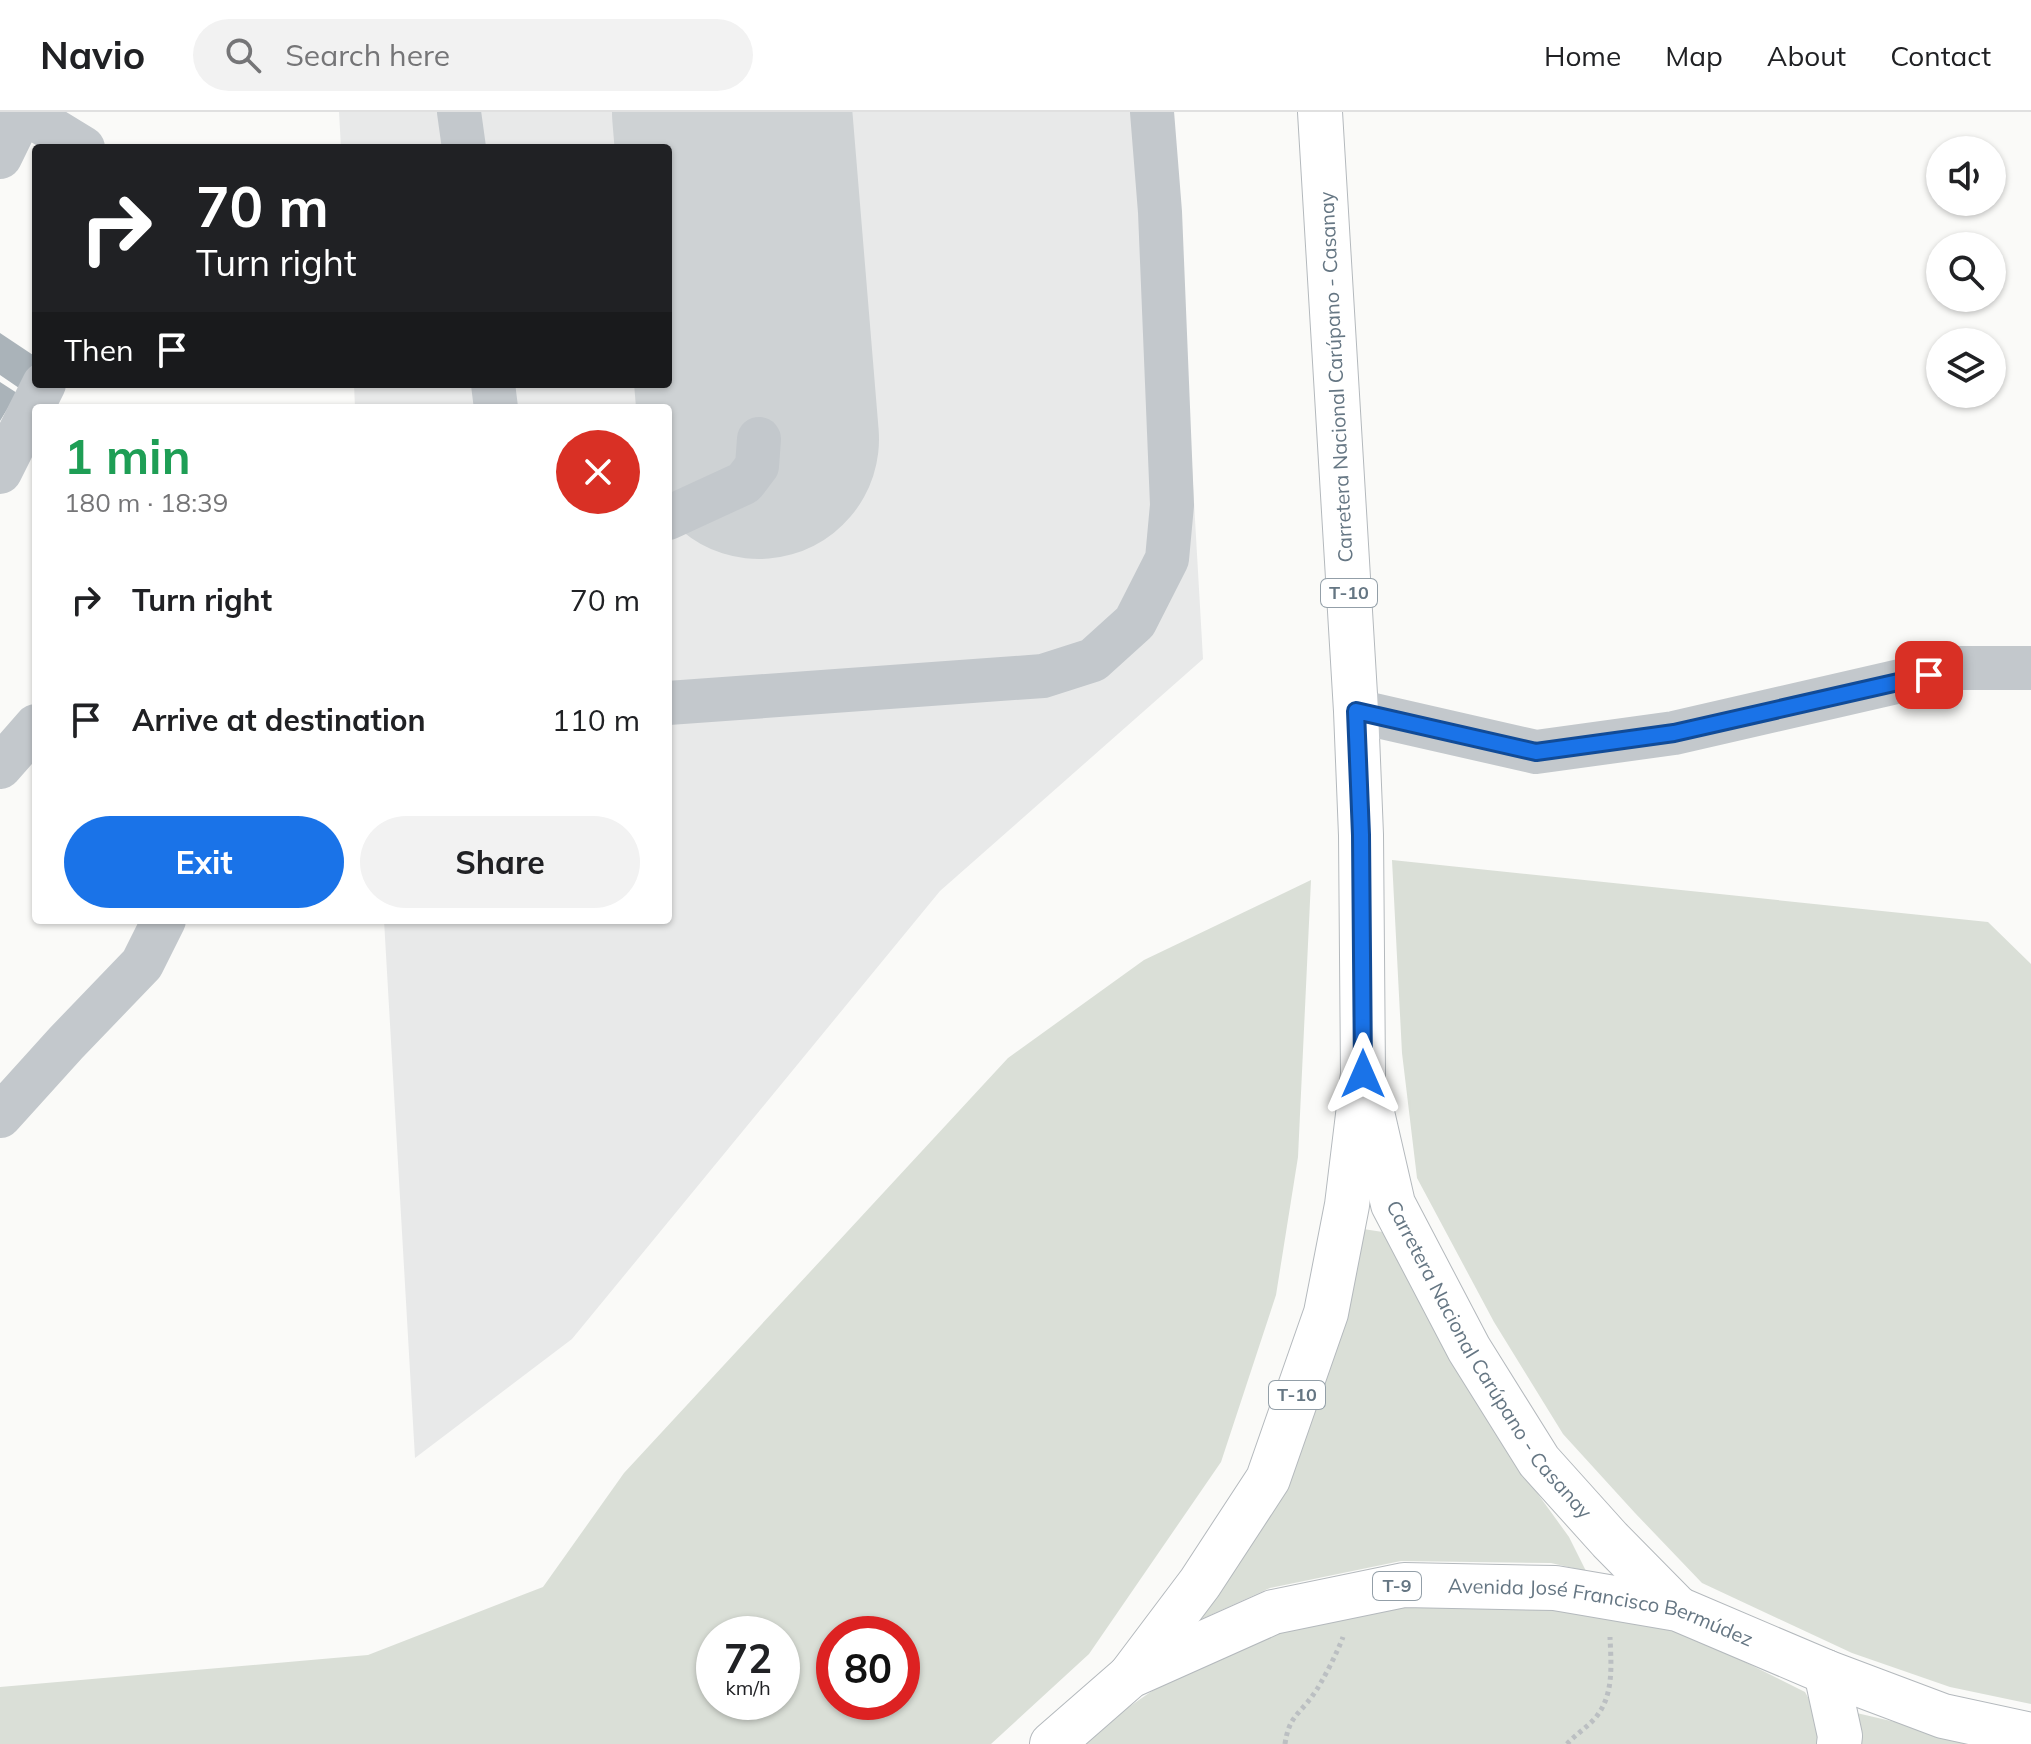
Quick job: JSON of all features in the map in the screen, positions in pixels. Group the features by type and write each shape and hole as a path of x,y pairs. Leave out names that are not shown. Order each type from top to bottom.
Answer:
{"highway":[{"name":"Carretera Nacional Carúpano - Casanay","path":"1130,1676 1200,1583 1268,1479 1326,1313 1347,1205 1363,1074 1361,835 1356,711 1320,112"},
{"name":"Carretera Nacional Carúpano - Casanay","path":"1363,1074 1393,1204 1469,1349 1539,1461 1678,1609"},
{"name":"Avenida José Francisco Bermúdez","path":"1052,1744 1130,1676 1273,1612 1404,1585 1555,1588 1678,1609 1826,1672 1943,1716 2031,1735"},
{"path":"1826,1672 1840,1736 1839,1744"}],"street":[{"path":"0,157 23,112 76,144"},
{"path":"459,112 463,144"},
{"path":"672,703 1043,676 1093,660 1135,622 1167,559 1172,505 1160,212 1152,112"},
{"path":"0,472 32,408"},
{"path":"672,516 744,483 757,466 759,439"},
{"path":"1356,711 1536,752 1674,733 1957,668 2031,668"},
{"path":"0,767 32,731"},
{"path":"0,1116 142,964 162,924"}],"path":[{"path":"1567,1744 1599,1713 1608,1697 1609,1597"},
{"path":"1285,1744 1296,1713 1313,1695 1341,1643 1348,1621 1341,1598"}],"shaded area":[{"path":"339,112 1167,112 1180,257 1203,659 940,891 572,1339 415,1458 384,924 672,924 672,404 355,404 354,388 672,388 672,144 341,144"},
{"path":"1392,860 1988,922 2031,964 2031,1704 1950,1687 1852,1653 1702,1583 1563,1434 1494,1322 1417,1178 1402,1053"},
{"path":"1311,880 1298,1157 1276,1295 1221,1462 1089,1654 991,1744 0,1744 0,1687 368,1655 543,1587 624,1473 1008,1058 1144,960"},
{"path":"1357,1228 1389,1233 1465,1377 1535,1490 1569,1537 1586,1571 1551,1563 1401,1561 1270,1588 1175,1631 1213,1595"},
{"path":"1402,1594 1551,1600 1687,1633 1805,1692 1819,1717 1825,1744 1075,1744 1152,1691 1275,1621"},
{"path":"1848,1711 1934,1731 1969,1744 1855,1744"}],"building":[{"path":"0,333 32,354 32,367 19,388 0,375"},
{"path":"0,382 17,393 0,421"}],"runway":[{"path":"732,112 759,439"}],"route":[{"path":"1363,1074 1361,835 1356,711 1536,752 1674,733 1929,675"}]}
